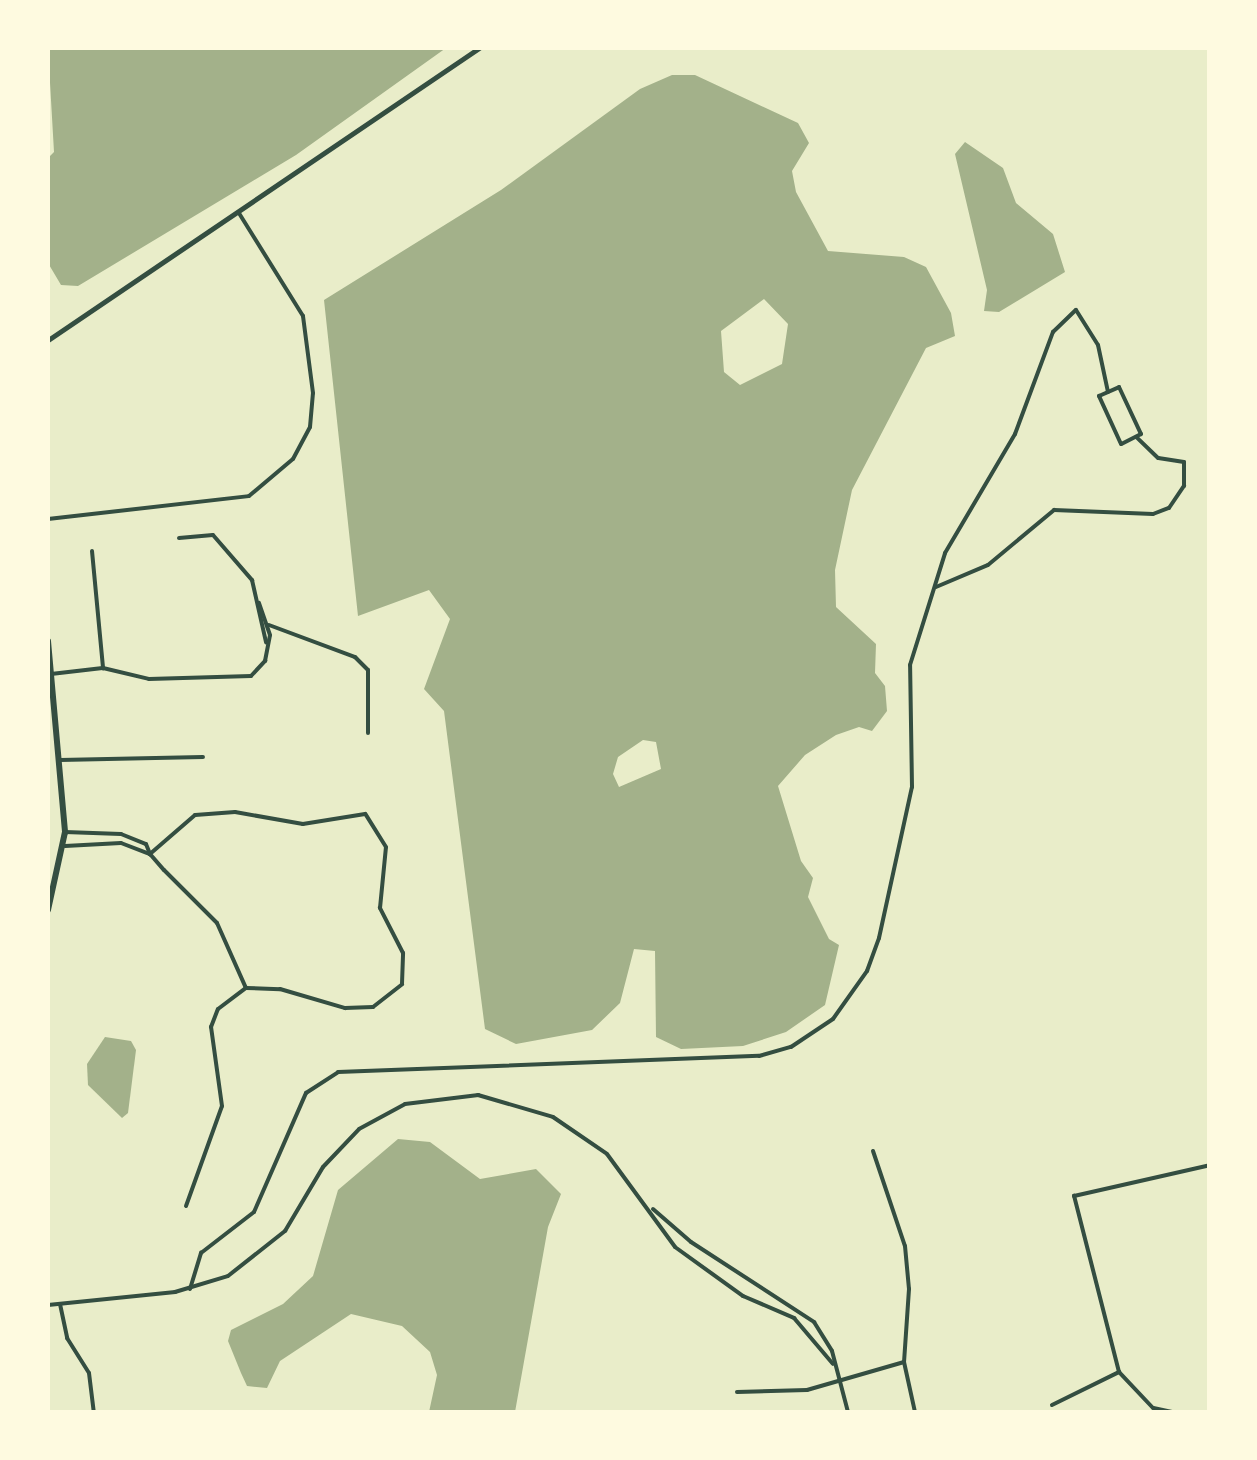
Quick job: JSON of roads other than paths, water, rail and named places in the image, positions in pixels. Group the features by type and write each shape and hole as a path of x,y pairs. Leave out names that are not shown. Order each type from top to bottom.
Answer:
{"main road":[{"path":"48,641 65,832 48,910"}],"street":[{"path":"48,340 479,48"},
{"path":"48,519 249,496 293,459 310,427 312,393 303,316 238,212"},
{"path":"190,1289 201,1253 254,1212 306,1093 338,1072 759,1056 805,1040 834,1019 867,972 879,938 912,787 908,674 950,540 1015,434 1053,332 1076,310 1098,346 1108,392"},
{"path":"1118,387 1141,434 1121,444 1099,396 1108,392 1118,387"},
{"path":"936,587 988,564 1054,510 1153,514 1170,508 1182,489 1184,462 1158,458 1136,436"},
{"path":"179,538 213,535 252,580 266,642"},
{"path":"92,551 103,668"},
{"path":"51,674 103,668 149,679 251,676 265,661 269,624 258,602"},
{"path":"269,624 355,657 368,670 368,733"},
{"path":"60,760 204,757"},
{"path":"150,854 180,821 213,812 303,824 364,814 383,834 380,908 404,953 402,984 372,1007 345,1008 280,989 246,988 218,1009 210,1026 222,1106 186,1206"},
{"path":"65,832 134,837 217,922 246,988"},
{"path":"65,846 121,843 150,854"},
{"path":"48,1305 190,1289 241,1269 272,1244 332,1154 359,1129 426,1098 478,1095 553,1117 607,1154 650,1206 675,1247 743,1296 794,1318 833,1364"},
{"path":"873,1150 905,1246 910,1289 904,1362 914,1412"},
{"path":"1172,1412 1153,1408 1119,1372 1074,1196 1210,1165"},
{"path":"650,1206 691,1242 800,1308 824,1336 848,1412"},
{"path":"60,1304 67,1338 89,1373 94,1412"},
{"path":"738,1392 806,1390 904,1362"},
{"path":"1052,1405 1119,1372"}]}
